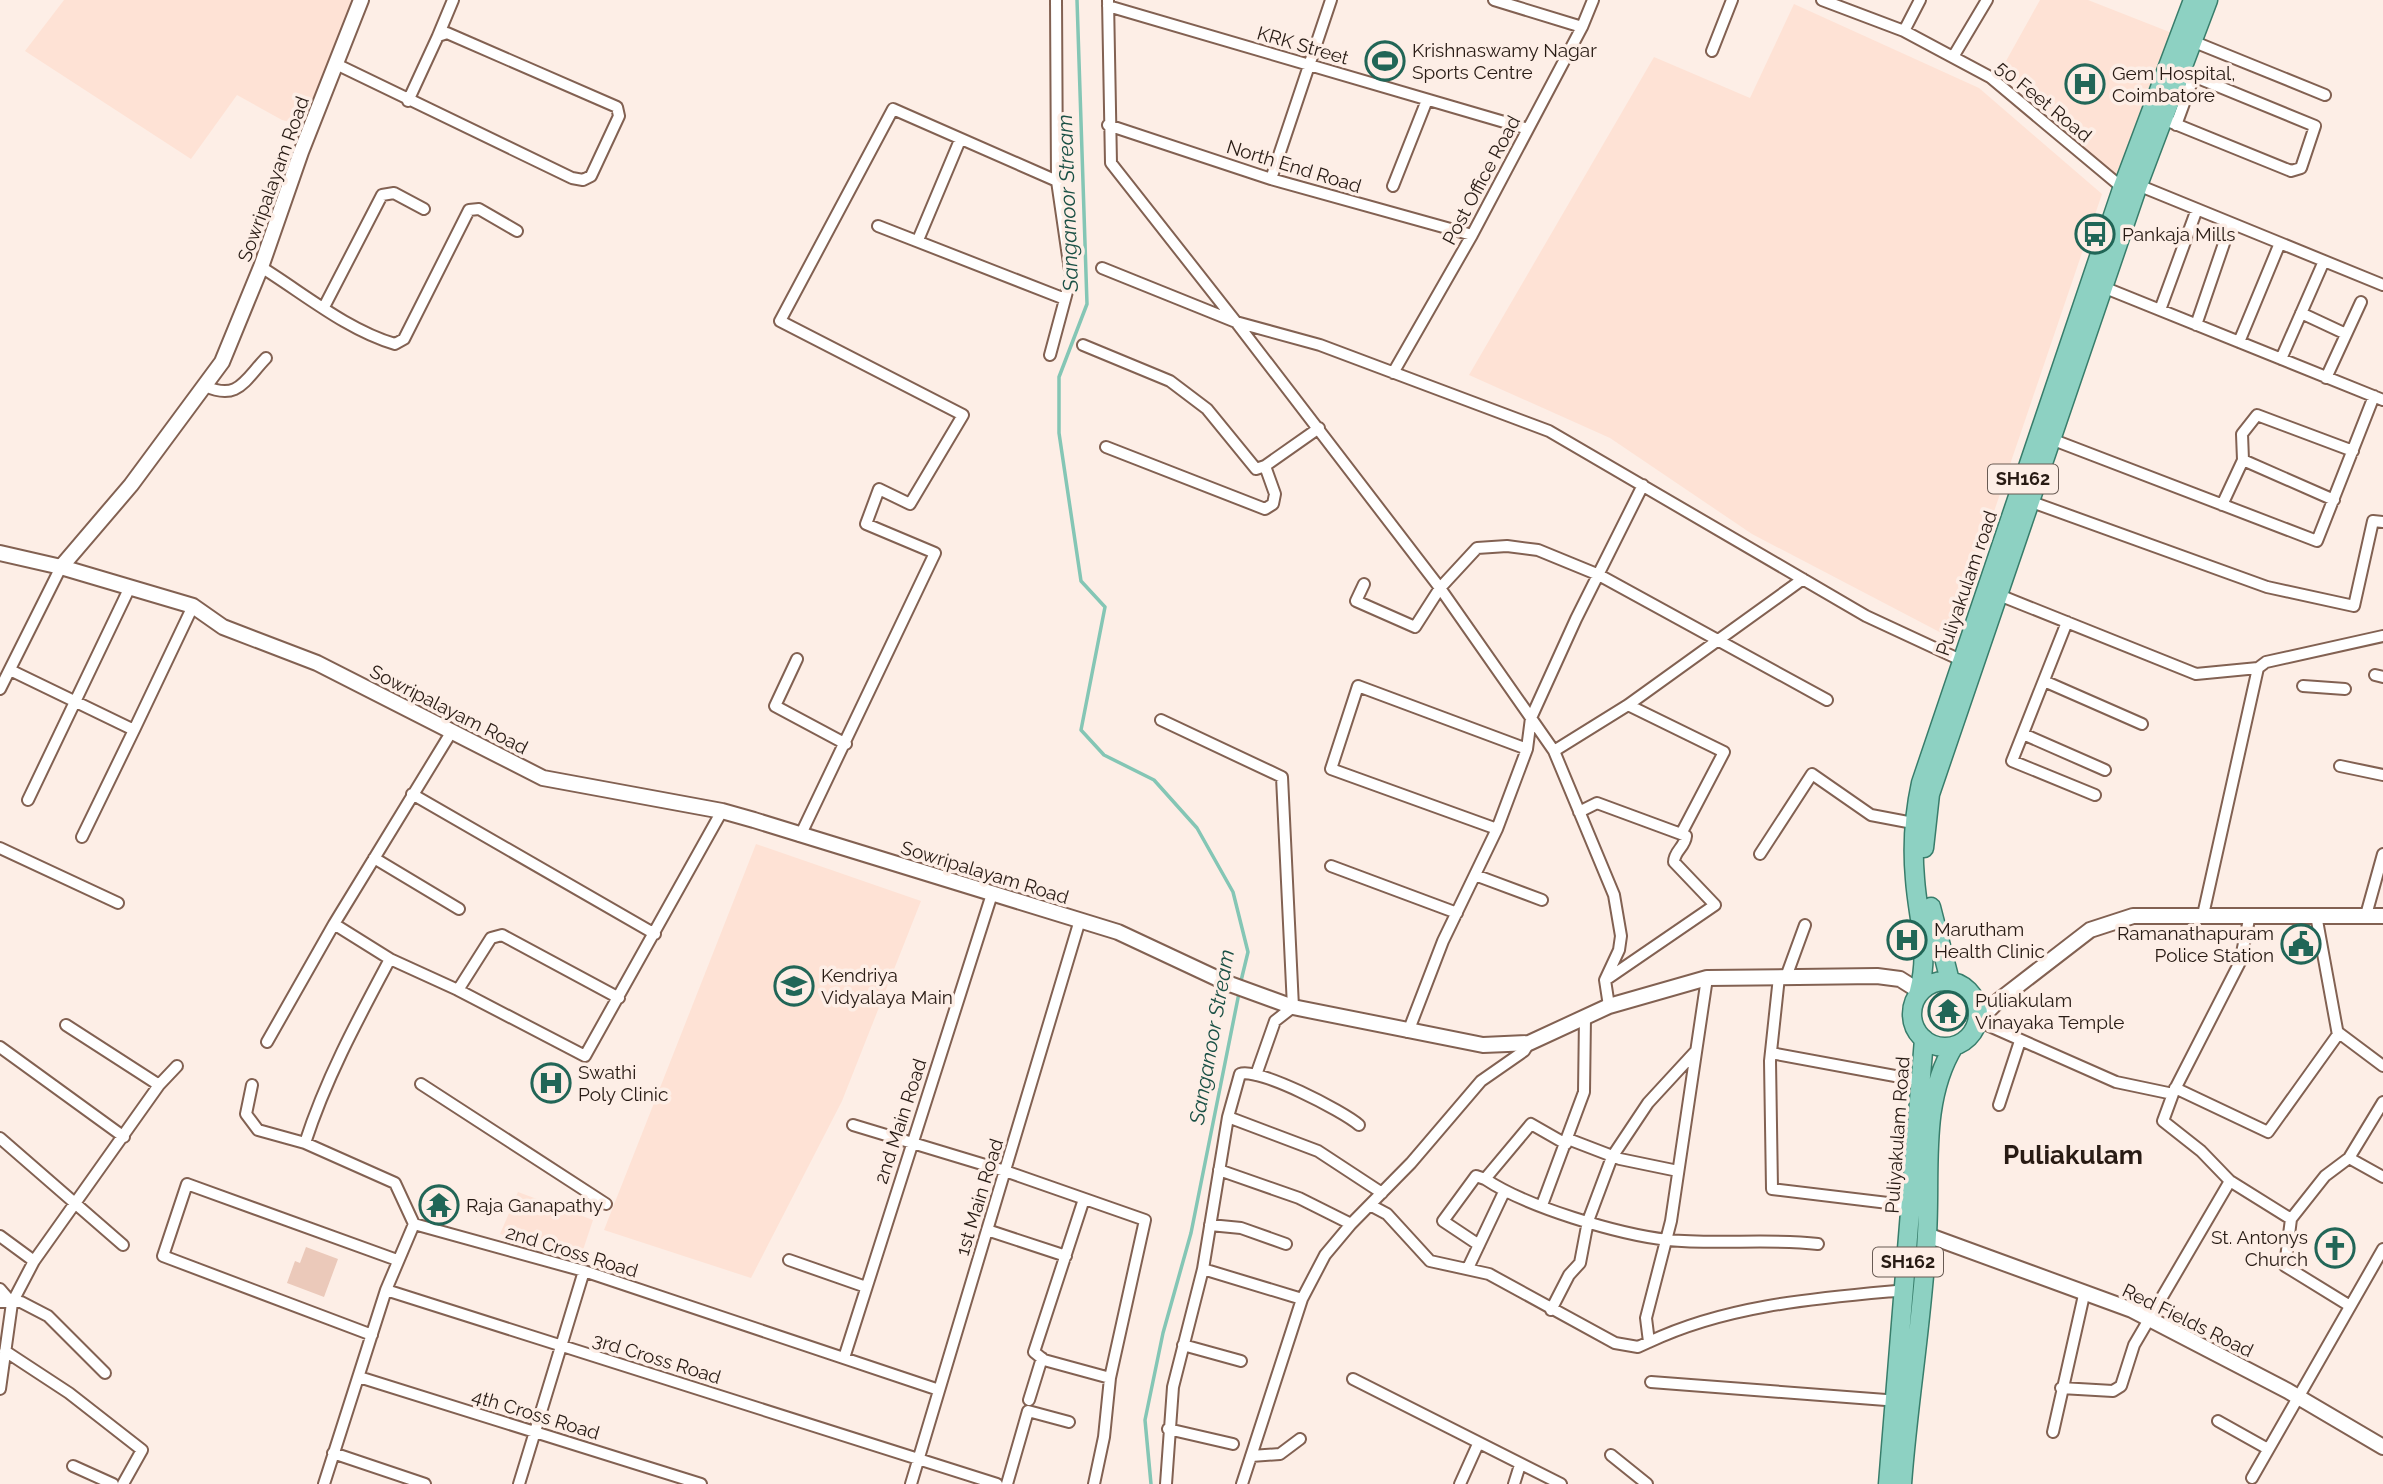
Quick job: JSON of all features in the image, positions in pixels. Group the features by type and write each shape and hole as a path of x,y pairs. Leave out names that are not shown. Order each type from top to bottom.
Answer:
{"main road":[{"name":"Puliyakulam road","path":"1954,1046 1943,1047 1924,1039 1918,1032 1913,1015 1926,956 1914,880 1913,823 1921,783 1968,663 2193,0"},
{"name":"Puliyakulam road","path":"1951,981 1933,921 1925,874 1923,835 1930,794 1968,663 1999,594 2103,287 2130,187 2169,122 2188,74 2192,41 2207,0"},
{"path":"1919,991 1934,982 1951,981 1968,992 1974,1000 1978,1021 1969,1037 1954,1046 1941,1067 1931,1109 1920,1208"},
{"name":"Puliyakulam Road","path":"1902,1484 1906,1290 1920,1208 1924,1039"},
{"name":"Puliyakulam Road","path":"1888,1484 1927,1235 1920,1208"}],"street":[{"name":"Sowripalayam Road","path":"61,567 131,485 222,362 261,267 301,152 361,0"},
{"path":"408,101 453,0"},
{"path":"1050,355 1071,277 1057,181 1056,0"},
{"path":"1271,179 1331,0"},
{"path":"1494,0 1582,27"},
{"name":"Post Office Road","path":"1393,373 1472,235 1582,27 1593,0"},
{"path":"1712,51 1732,0"},
{"name":"50 Feet Road","path":"1822,0 1905,31 1990,77 2130,187 2197,209 2383,285"},
{"path":"1905,31 1920,0"},
{"path":"1953,57 1987,0"},
{"path":"1108,3 1108,125 1111,163 1319,428 1440,588 1554,751 1614,895 1620,923 1619,950 1605,981 1609,1006"},
{"name":"KRK Street","path":"1108,3 1310,66 1528,129"},
{"path":"336,64 572,178 583,180 591,176 619,116 617,107 459,36 447,33 438,36"},
{"path":"2192,41 2325,96"},
{"path":"2169,122 2291,171 2301,168 2315,126 2188,74"},
{"path":"1393,186 1427,100"},
{"path":"800,836 936,553 866,524 879,489 910,504 963,415 780,321 893,109 1057,181"},
{"name":"North End Road","path":"1108,125 1271,179 1472,235"},
{"path":"918,240 960,140"},
{"path":"324,307 382,195 394,193 424,209"},
{"path":"261,267 324,307 382,340 395,344 404,339 469,210 479,209 517,231"},
{"path":"2160,310 2197,209"},
{"path":"2196,325 2231,223"},
{"path":"878,226 1065,299"},
{"path":"2239,342 2280,243"},
{"path":"2281,359 2324,261"},
{"path":"1102,268 1236,322 1320,345 1549,431 1866,616 1968,663"},
{"path":"2051,439 2317,541 2353,451 2378,398 2103,287"},
{"path":"2326,378 2361,302"},
{"path":"2301,313 2346,334"},
{"path":"1083,345 1170,381 1207,409 1256,469 1265,466 1319,428"},
{"path":"205,386 221,394 235,390 266,358"},
{"path":"2222,505 2243,460 2242,434 2257,415 2353,451"},
{"path":"1107,447 1265,509 1273,504 1275,494 1265,466"},
{"path":"2243,460 2333,500"},
{"path":"1408,1032 1457,913 1497,829 1527,749 1531,718 1643,485"},
{"path":"2029,501 2267,587 2354,606 2373,521 2383,522"},
{"path":"1364,584 1356,601 1415,627 1440,588 1477,548 1507,546 1538,550 1599,575 1827,700"},
{"name":"Sowripalayam Road","path":"0,553 61,567 193,606 223,627 317,663 543,778 722,811 1080,920 1118,932 1227,983 1293,1007 1483,1045 1529,1043 1609,1006 1707,978 1877,976 1899,979 1919,991"},
{"path":"0,688 61,567"},
{"path":"1554,751 1629,705 1714,640 1804,579"},
{"path":"28,800 129,589"},
{"path":"1999,594 2196,674 2258,668 2266,662 2383,636"},
{"path":"82,836 193,606"},
{"path":"2067,622 2012,761 2095,795"},
{"path":"797,659 775,706 846,744"},
{"path":"2203,915 2258,668"},
{"path":"10,670 134,730"},
{"path":"2044,681 2142,724"},
{"path":"1497,829 1331,769 1357,686 1527,749"},
{"path":"2303,687 2345,689"},
{"path":"1629,705 1724,752 1682,834"},
{"path":"1161,720 1282,777 1293,1007 1275,1021 1256,1075"},
{"path":"267,1042 334,924 452,731"},
{"path":"2023,734 2105,770"},
{"path":"2340,765 2383,775"},
{"path":"1760,854 1812,774 1871,815 1913,823"},
{"path":"412,794 655,934"},
{"path":"1579,812 1597,803 1682,834 1685,841 1674,855 1674,862 1715,905 1605,981"},
{"path":"334,924 390,959 458,990 585,1056 722,811"},
{"path":"0,848 118,903"},
{"path":"2366,915 2383,854"},
{"path":"374,858 458,909"},
{"path":"1331,866 1457,913"},
{"path":"1475,875 1542,900"},
{"name":"2nd Main Road","path":"844,1358 992,894"},
{"path":"2316,915 2338,1035 2268,1132 2174,1091 2116,1082 1978,1021 1998,1001 2090,930 2133,916 2203,915 2250,915 2316,915 2366,915 2383,916"},
{"path":"2250,915 2240,962 2174,1091 2163,1121 2201,1151 2230,1181 2291,1219"},
{"name":"1st Main Road","path":"911,1484 1080,920"},
{"path":"1805,925 1782,977 1771,1053 1772,1189 1920,1208"},
{"path":"458,990 491,938 502,935 619,998"},
{"path":"305,1143 317,1107 348,1039 390,959"},
{"path":"1649,1342 1646,1318 1667,1240 1707,978"},
{"path":"1542,1205 1584,1092 1585,1017"},
{"path":"66,1025 159,1085"},
{"path":"2338,1035 2339,1033 2383,1066"},
{"path":"1999,1105 2020,1041"},
{"path":"1242,1484 1302,1299 1325,1255 1481,1081 1524,1051 1529,1043"},
{"path":"0,1046 124,1137"},
{"path":"1551,1310 1569,1275 1580,1263 1588,1222 1612,1157 1648,1103 1695,1052"},
{"path":"1771,1053 1922,1081"},
{"path":"6,1302 159,1085 177,1066"},
{"path":"1166,1484 1168,1429 1183,1345 1203,1269 1228,1117 1240,1074 1256,1075 1327,1104 1359,1125"},
{"path":"421,1084 606,1204"},
{"path":"252,1085 246,1114 258,1130 305,1143 395,1183 414,1224 386,1290 324,1484"},
{"path":"2350,1306 2285,1266 2291,1219 2325,1176 2349,1158 2383,1102"},
{"path":"1228,1117 1318,1151 1382,1193"},
{"path":"1485,1179 1531,1124 1567,1142 1612,1157 1678,1171"},
{"path":"853,1125 1005,1171 1145,1220 1110,1378 1104,1437 1094,1484"},
{"path":"0,1138 123,1245"},
{"path":"2349,1158 2383,1177"},
{"path":"1219,1170 1299,1198 1351,1224"},
{"path":"1479,1245 1443,1221 1476,1176 1504,1192 1588,1222 1667,1240 1784,1240 1818,1244"},
{"path":"2061,1388 2113,1391 2121,1386 2134,1345 2230,1181"},
{"path":"372,1335 163,1256 181,1195 187,1184 397,1260"},
{"path":"1468,1268 1504,1192"},
{"path":"1084,1199 1034,1352 1042,1358 1110,1378"},
{"path":"1370,1205 1387,1214 1430,1261 1489,1274 1615,1343 1638,1347 1737,1313 1813,1299 1906,1290"},
{"name":"2nd Cross Road","path":"414,1224 584,1271 939,1390"},
{"path":"1210,1225 1241,1228 1286,1244"},
{"path":"987,1230 1066,1256"},
{"name":"Red Fields Road","path":"1927,1235 2149,1318 2297,1396 2383,1447"},
{"path":"0,1236 34,1261"},
{"path":"2252,1478 2383,1249"},
{"path":"789,1260 866,1287"},
{"path":"1203,1269 1302,1299"},
{"path":"519,1484 584,1271"},
{"path":"0,1290 6,1302 5,1351 0,1390"},
{"name":"3rd Cross Road","path":"386,1290 997,1484"},
{"path":"2053,1432 2084,1295"},
{"path":"6,1302 21,1302 48,1316 105,1373"},
{"path":"1183,1345 1241,1361"},
{"path":"5,1351 69,1393 142,1450 123,1484"},
{"path":"1029,1400 1042,1358"},
{"name":"4th Cross Road","path":"359,1377 701,1484"},
{"path":"1353,1378 1561,1484"},
{"path":"1651,1382 1902,1401"},
{"path":"1007,1484 1028,1411 1069,1422"},
{"path":"2218,1421 2268,1449"},
{"path":"1168,1429 1233,1444"},
{"path":"1251,1457 1280,1454 1300,1439"},
{"path":"1460,1484 1478,1444"},
{"path":"333,1452 425,1484"},
{"path":"1611,1455 1647,1484"},
{"path":"1514,1484 1520,1465"},
{"path":"73,1466 113,1484"}],"shaded area":[{"path":"64,0 354,0 305,126 282,120 237,95 191,159 25,51"},
{"name":"Gem Hospital, Coimbatore","path":"2040,0 2088,0 2172,33 2119,179 2001,70"},
{"path":"1794,4 1979,88 2102,194 1951,638 1752,534 1610,438 1469,375 1654,57 1750,98"},
{"name":"Kendriya Vidyalaya Main","path":"756,844 921,901 842,1101 751,1278 604,1230"},
{"path":"518,1192 593,1220 580,1259 500,1234"},
{"path":"306,1247 338,1259 324,1297 287,1283 295,1261 300,1263"}],"waterway":[{"name":"Sanganoor Stream","path":"1077,0 1087,304 1059,377 1059,433 1081,581 1105,607 1081,730 1104,755 1154,780 1197,828 1233,892 1248,952 1240,985"},
{"name":"Sanganoor Stream","path":"1151,1484 1145,1420 1163,1333 1191,1233 1239,993"}],"place":[{"name":"Krishnaswamy Nagar Sports Centre","path":"1385,61"},
{"name":"Gem Hospital, Coimbatore","path":"2085,84"},
{"name":"Pankaja Mills","path":"2095,234"},
{"name":"Marutham Health Clinic","path":"1907,940"},
{"name":"Ramanathapuram Police Station","path":"2301,944"},
{"name":"Kendriya Vidyalaya Main","path":"794,986"},
{"name":"Puliakulam Vinayaka Temple","path":"1948,1011"},
{"name":"Swathi Poly Clinic","path":"551,1083"},
{"name":"Raja Ganapathy","path":"439,1205"},
{"name":"St. Antonys Church","path":"2335,1248"}],"district":[{"name":"Puliakulam","path":"2073,1155"}]}
